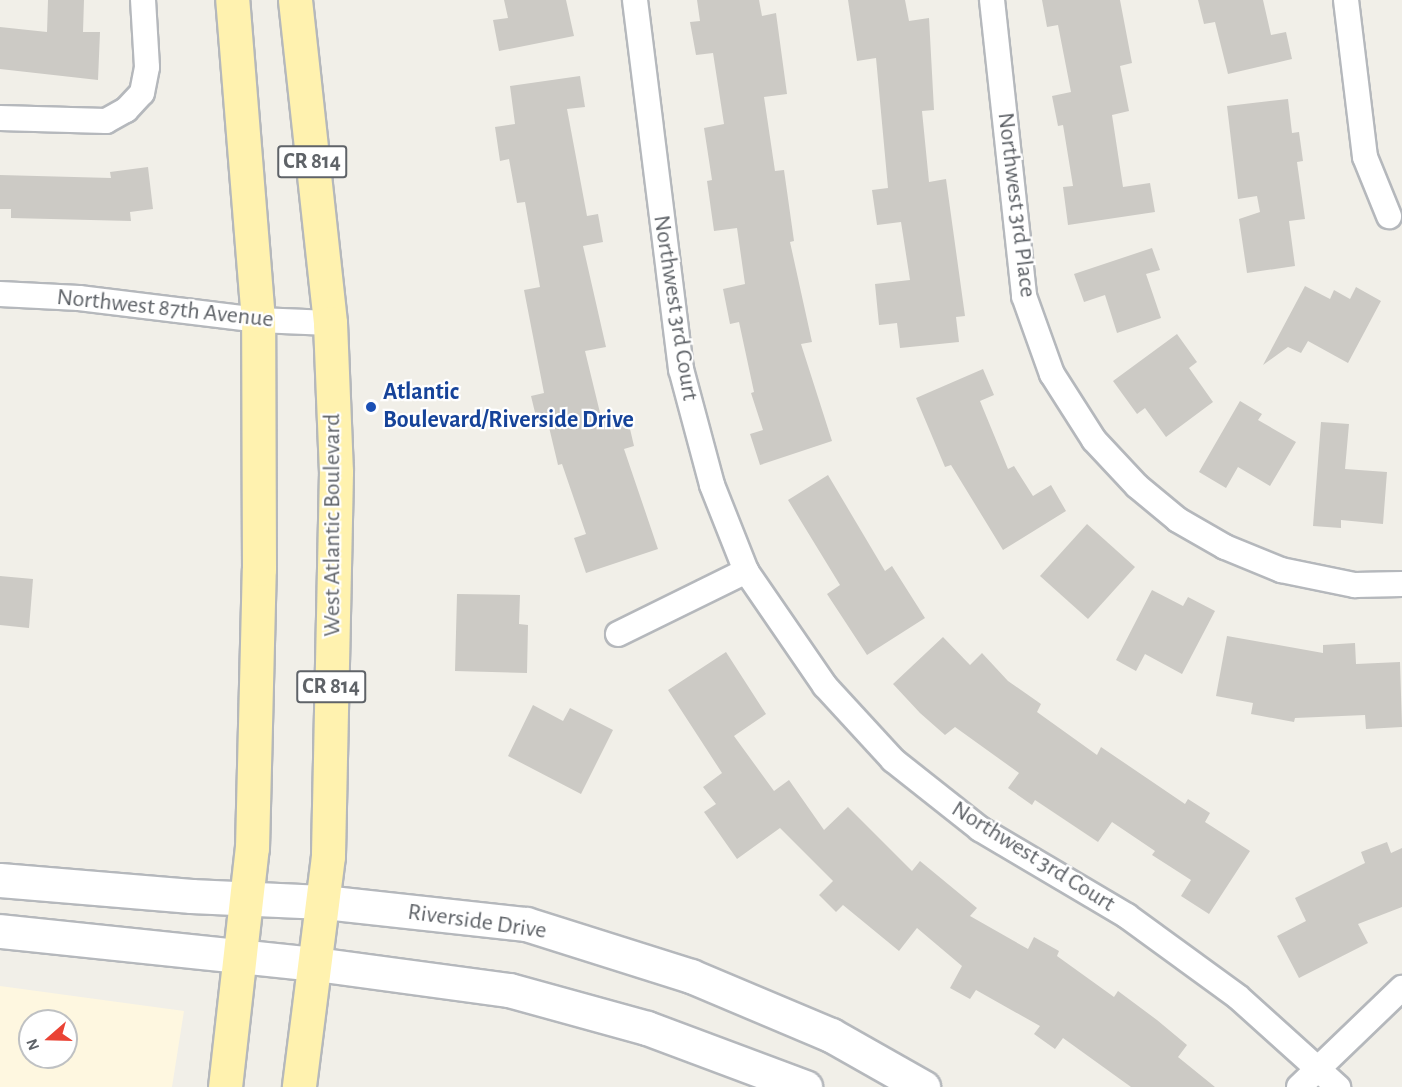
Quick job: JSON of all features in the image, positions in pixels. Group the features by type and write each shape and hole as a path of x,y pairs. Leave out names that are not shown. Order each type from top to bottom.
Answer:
{"main road":[{"name":"CR 814","path":"225,1087 243,956 252,848 259,569 258,320 232,0"},
{"name":"West Atlantic Boulevard","path":"295,0 330,323 336,472 328,856 299,1087"}],"street":[{"path":"0,118 106,122 126,110 142,93 147,67 143,0"},
{"name":"Northwest 3rd Court","path":"635,0 681,369 712,485 746,571 825,686 893,760 980,829 1146,930 1238,997 1338,1087"},
{"name":"Northwest 3rd Place","path":"992,0 1024,296 1052,374 1094,441 1137,486 1178,520 1225,547 1281,570 1355,585 1402,584"},
{"path":"1346,0 1365,157 1389,216"},
{"name":"Northwest 87th Avenue","path":"0,294 79,298 258,320 330,323"},
{"path":"618,634 746,571"},
{"name":"Riverside Drive","path":"0,880 323,902 526,924 692,976 831,1035 923,1087"},
{"path":"0,931 316,964 509,990 647,1028 805,1087"},
{"path":"1299,1087 1402,988"}],"shaded area":[{"path":"0,986 184,1011 172,1087 0,1087"}],"building":[{"path":"48,0 84,0 83,32 100,32 98,80 0,69 0,27 47,32"},
{"path":"504,0 566,0 574,36 499,51 493,20 508,18"},
{"path":"697,0 759,0 762,16 776,13 787,94 764,97 775,171 784,170 794,241 790,242 812,342 801,344 832,441 760,465 750,434 763,430 751,393 754,392 739,322 730,324 723,289 745,284 737,228 714,231 707,181 712,180 704,128 724,124 713,53 696,55 690,22 700,21"},
{"path":"848,0 905,0 909,21 929,18 934,110 922,111 929,182 946,179 965,316 956,317 959,342 900,348 897,323 879,325 875,284 910,280 901,222 877,225 872,190 888,188 876,58 857,61"},
{"path":"1042,0 1120,0 1132,63 1120,66 1129,111 1112,115 1123,187 1150,183 1155,212 1068,225 1063,187 1073,186 1063,125 1058,126 1052,96 1071,92 1058,25 1047,27"},
{"path":"1198,0 1263,0 1271,35 1286,32 1292,59 1228,74 1215,22 1204,24"},
{"path":"580,76 585,107 567,109 587,216 598,214 603,242 583,246 606,347 585,351 602,421 627,416 634,446 624,449 658,549 586,573 574,538 586,534 562,464 558,465 548,423 538,425 531,396 544,393 524,290 540,287 525,202 517,203 509,159 500,161 495,127 515,124 510,86"},
{"path":"1288,99 1292,133 1299,132 1303,161 1297,162 1305,219 1289,221 1295,266 1247,273 1239,219 1260,212 1257,196 1238,199 1227,106"},
{"path":"148,167 153,209 130,212 131,221 11,218 11,209 0,209 0,175 111,178 110,172"},
{"path":"1152,248 1160,270 1146,274 1161,318 1117,333 1105,295 1084,302 1074,274"},
{"path":"1305,286 1330,299 1334,290 1350,299 1356,287 1381,301 1348,363 1308,341 1301,353 1288,347 1263,365"},
{"path":"1177,334 1197,362 1189,368 1213,402 1166,437 1145,408 1137,414 1113,381"},
{"path":"983,369 994,395 980,401 1008,469 1014,466 1033,496 1051,485 1066,511 1003,550 951,465 945,467 916,398"},
{"path":"1240,401 1262,414 1258,420 1296,442 1270,486 1238,467 1226,488 1199,472"},
{"path":"1321,422 1349,424 1345,469 1387,472 1383,524 1341,520 1341,528 1313,526"},
{"path":"828,475 885,571 892,566 925,618 867,655 827,594 840,585 788,500"},
{"path":"1087,524 1135,567 1088,619 1040,576"},
{"path":"0,576 33,579 29,628 0,625"},
{"path":"1152,590 1183,606 1188,597 1215,611 1182,674 1145,654 1136,671 1116,660"},
{"path":"457,594 520,595 519,624 528,625 527,673 455,671"},
{"path":"1227,636 1323,653 1323,645 1355,643 1356,664 1400,662 1402,727 1366,729 1365,715 1295,718 1294,722 1251,714 1253,703 1216,696"},
{"path":"943,637 970,665 982,653 1008,681 1041,704 1037,712 1097,755 1101,747 1185,804 1188,799 1210,813 1205,822 1250,851 1209,914 1181,896 1191,880 1152,855 1155,851 1112,822 1098,842 1035,800 1032,805 1008,788 1019,773 955,727 945,735 920,713 893,684"},
{"path":"726,652 766,714 734,736 774,791 789,780 824,830 848,807 912,871 920,861 977,908 970,916 1028,949 1034,937 1059,951 1057,956 1114,997 1118,991 1157,1020 1187,1045 1178,1057 1215,1087 1131,1087 1063,1038 1055,1049 1034,1034 1040,1026 976,990 970,999 950,988 962,966 917,928 899,951 843,905 836,912 819,895 833,881 780,828 737,859 704,812 716,804 703,787 722,773 668,690"},
{"path":"533,705 563,721 570,708 613,730 581,794 508,756"},
{"path":"1387,842 1391,853 1402,848 1402,907 1358,924 1368,943 1299,978 1277,936 1306,921 1295,898 1365,863 1361,852"}],"place":[{"name":"Atlantic Boulevard/Riverside Drive","path":"371,407"}]}
